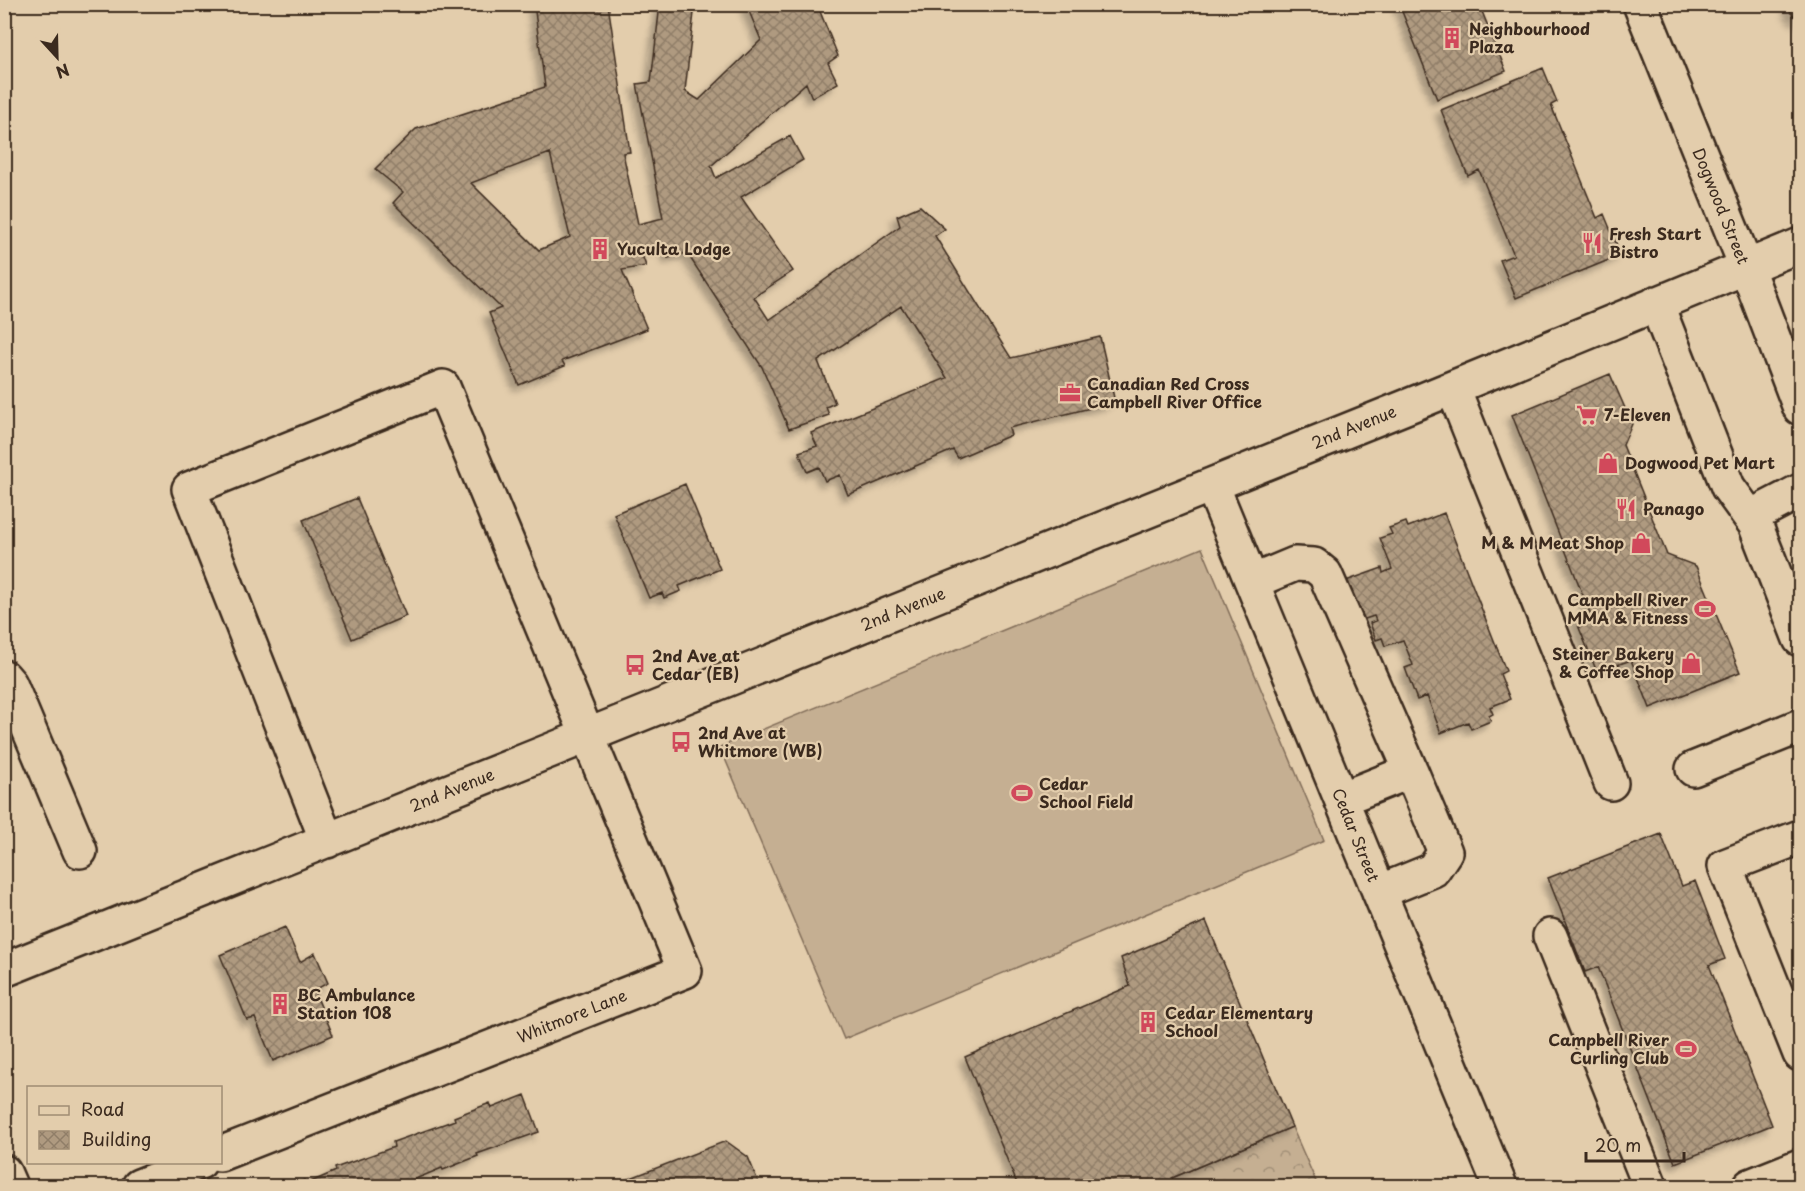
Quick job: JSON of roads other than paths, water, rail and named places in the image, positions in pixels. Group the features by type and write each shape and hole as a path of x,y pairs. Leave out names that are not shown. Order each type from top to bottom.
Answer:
{"street":[{"name":"Dogwood Street","path":"1640,4 1746,266 1800,408"},
{"name":"2nd Avenue","path":"4,970 1453,388 1800,245"},
{"path":"1656,303 1728,487 1755,524 1800,639"},
{"path":"327,841 189,489 211,480 443,387 588,735"},
{"path":"1453,388 1611,783"},
{"name":"Cedar Street","path":"1212,484 1500,1186"},
{"path":"1750,517 1800,491"},
{"path":"1252,582 1295,564 1314,566 1325,574 1445,852 1433,870 1379,892"},
{"path":"4,677 10,684 80,850"},
{"path":"1693,769 1800,726"},
{"name":"Whitmore Lane","path":"222,1154 685,971 588,735"},
{"path":"1341,799 1411,771"},
{"path":"1800,837 1725,866 1800,1053"},
{"path":"1550,936 1650,1186"},
{"path":"139,1186 195,1164"},
{"path":"1750,1186 1800,1166"},
{"path":"4,1172 10,1186"}],"place":[{"name":"Neighbourhood Plaza","path":"1452,38"},
{"name":"Fresh Start Bistro","path":"1592,243"},
{"name":"Yuculta Lodge","path":"600,249"},
{"name":"Canadian Red Cross Campbell River Office","path":"1070,393"},
{"name":"7-Eleven","path":"1587,415"},
{"name":"Dogwood Pet Mart","path":"1608,463"},
{"name":"Panago","path":"1626,509"},
{"name":"M & M Meat Shop","path":"1641,543"},
{"name":"Campbell River MMA & Fitness","path":"1705,609"},
{"name":"Steiner Bakery & Coffee Shop","path":"1691,663"},
{"name":"2nd Ave at Cedar (EB)","path":"635,665"},
{"name":"2nd Ave at Whitmore (WB)","path":"681,742"},
{"name":"Cedar School Field","path":"1022,793"},
{"name":"BC Ambulance Station 108","path":"280,1004"},
{"name":"Cedar Elementary School","path":"1148,1022"},
{"name":"Campbell River Curling Club","path":"1686,1049"}]}
